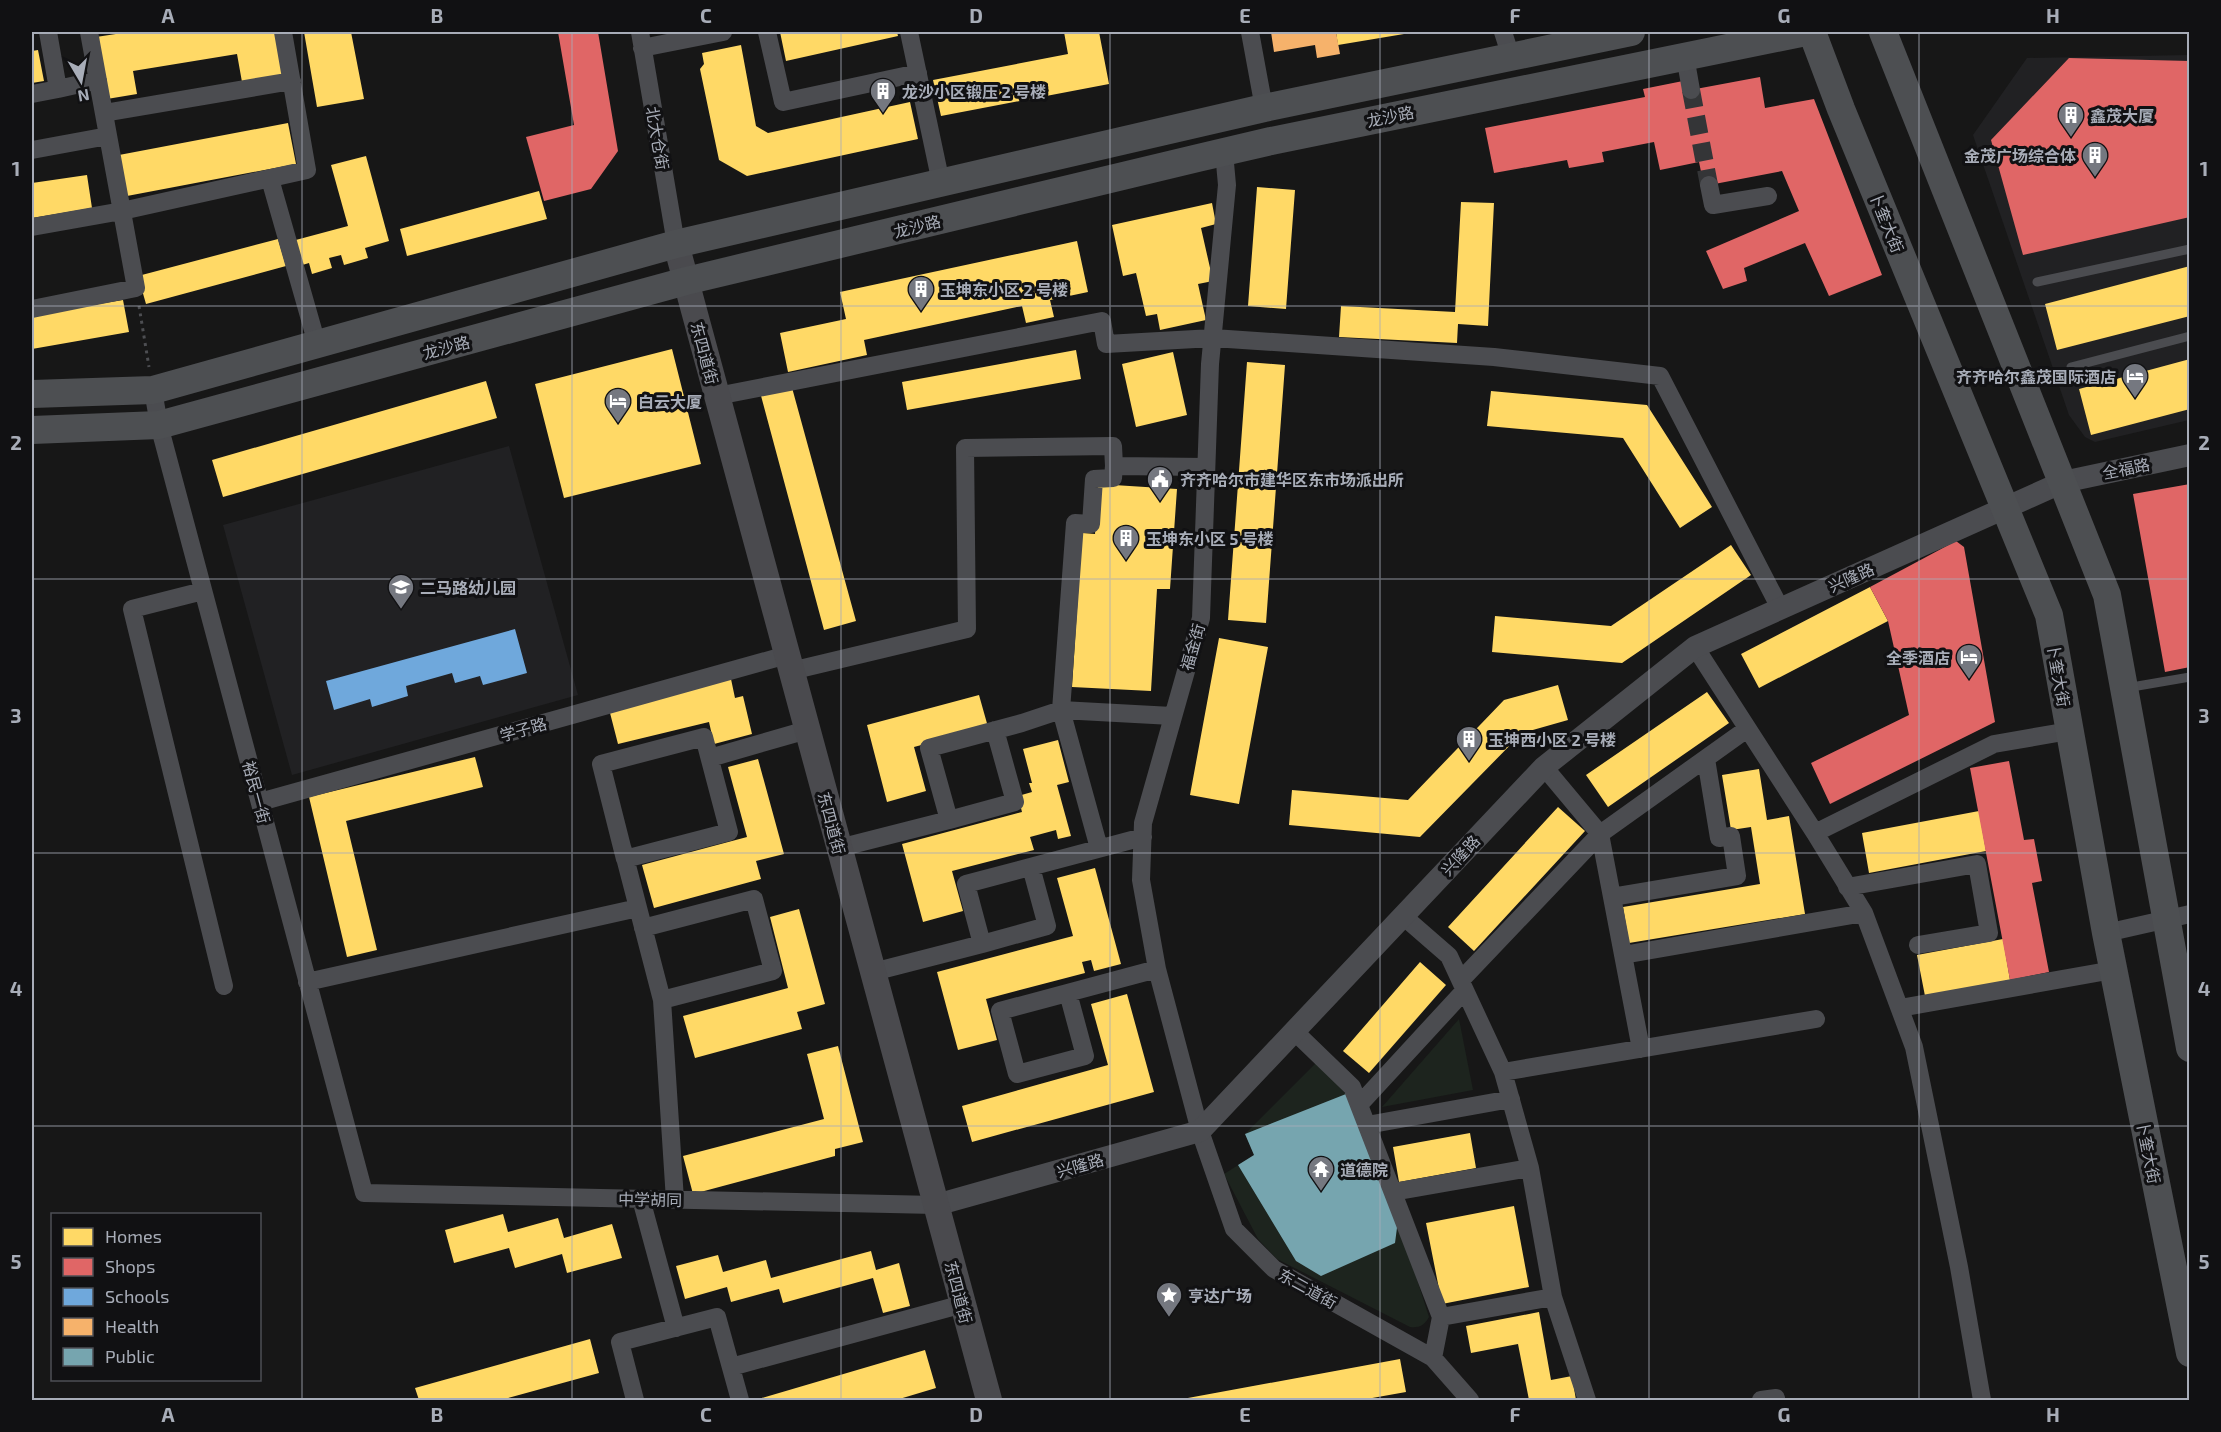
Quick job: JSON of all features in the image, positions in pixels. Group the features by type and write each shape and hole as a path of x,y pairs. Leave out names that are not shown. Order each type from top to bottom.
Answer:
{"main road":[{"name":"龙沙路","path":"32,394 153,390 676,244 1264,108 1507,44 1631,32"},
{"name":"龙沙路","path":"32,430 159,425 686,281 1224,152 1806,32"},
{"name":"卜奎大街","path":"1812,32 1841,109 2049,615 2113,970 2190,1353"},
{"path":"1883,32 2107,595 2124,688 2178,916 2190,1048"},
{"name":"东四道街","path":"676,244 989,1401"}],"street":[{"path":"32,309 136,288 89,32"},
{"path":"32,227 122,211 308,170 283,32"},
{"path":"641,40 723,32"},
{"path":"767,32 783,102 918,73"},
{"path":"909,32 941,183"},
{"path":"1250,32 1264,108"},
{"path":"43,35 58,88"},
{"name":"北大仓街","path":"641,40 676,244"},
{"path":"1684,56 1691,90"},
{"path":"32,94 98,80"},
{"path":"104,113 292,81"},
{"path":"32,150 108,136"},
{"name":"福金街","path":"1200,1131 1157,969 1141,880 1143,823 1201,618 1213,338 1227,185 1224,152"},
{"path":"270,178 317,344"},
{"path":"1709,185 1713,206 1768,196"},
{"path":"717,396 1102,321 1106,344 1213,338 1494,357 1660,376 1780,608"},
{"name":"裕民一街","path":"153,390 159,425 364,1193"},
{"name":"学子路","path":"260,802 789,663 967,628 964,448 1113,446 1114,466"},
{"name":"全福路","path":"2005,508 2062,482 2190,455"},
{"path":"1099,848 1061,710 1075,524 1091,524 1095,479 1113,477 1114,466 1206,467"},
{"name":"兴隆路","path":"936,1205 1200,1131 1544,766 1695,647 2005,508"},
{"path":"203,591 132,609 224,986"},
{"path":"1695,647 1864,913 1914,1047 1959,1267 1982,1401"},
{"path":"949,820 930,747 1061,710 1172,716"},
{"path":"1359,1105 1463,985 1600,834 1747,729"},
{"path":"710,758 807,730"},
{"path":"839,848 1015,802 995,730"},
{"path":"1815,833 1994,744 2070,732"},
{"path":"623,850 626,859 729,832 704,737 601,764 623,850 638,908 643,928 662,1000 675,1200"},
{"path":"1612,897 1737,876 1731,836 1719,838 1706,759"},
{"path":"1544,766 1600,834 1641,1049"},
{"path":"982,944 966,884 1143,837"},
{"path":"1847,887 1977,864 1989,933 1918,945"},
{"path":"873,972 1047,926 1031,867"},
{"path":"643,928 754,899 772,971 662,1000"},
{"path":"308,982 638,908"},
{"path":"1623,955 1864,913"},
{"path":"1403,916 1449,956 1503,1072 1530,1168 1553,1297 1587,1401"},
{"path":"2106,933 2178,916"},
{"path":"1068,993 1085,1056 1017,1074 1000,1011 1157,969"},
{"path":"1900,1008 2113,970"},
{"path":"1503,1072 1816,1019"},
{"path":"1294,1031 1352,1087 1441,1317 1433,1358"},
{"path":"1367,1125 1511,1099"},
{"name":"东二道街","path":"1200,1131 1233,1229 1274,1269 1433,1358 1470,1401"},
{"path":"1394,1192 1530,1168"},
{"name":"中学胡同","path":"364,1193 936,1205"},
{"path":"641,1199 676,1328"},
{"path":"1441,1317 1553,1297"},
{"path":"731,1367 963,1304"},
{"path":"635,1401 620,1342 717,1317 740,1401"}],"lane":[{"path":"2037,282 2190,249"},
{"path":"2071,367 2190,336"},
{"path":"2124,688 2190,676"}],"path":[{"path":"136,288 153,390"}],"shaded area":[{"path":"2189,55 2189,420 2095,442 2085,437 2069,415 1973,135 2027,58"},
{"name":"二马路幼儿园","path":"509,446 578,695 292,775 223,525"},
{"path":"1459,1019 1473,1090 1382,1107"},
{"name":"道德院","path":"1317,1062 1346,1094 1398,1220 1429,1317 1421,1326 1410,1327 1277,1259 1258,1239 1224,1174 1254,1155 1245,1134"}],"building: Homes":[{"path":"129,32 277,32 284,75 242,82 237,54 133,71 137,94 107,99 96,37"},
{"path":"304,32 351,32 364,99 317,107"},
{"path":"780,32 897,32 898,36 786,61"},
{"path":"1064,32 1099,32 1109,84 941,116 933,80 1068,54"},
{"path":"1336,32 1410,32 1410,33 1338,45"},
{"name":"龙沙小区锻压 2 号楼","path":"741,45 756,126 768,133 910,102 918,139 747,176 719,160 700,69 704,64 702,53"},
{"path":"38,50 44,81 32,83 32,51"},
{"path":"288,123 296,164 127,196 119,155"},
{"path":"366,156 389,241 365,248 368,258 344,265 341,255 329,258 332,268 312,274 309,263 299,266 292,241 348,226 331,165"},
{"path":"87,175 92,208 32,218 32,183"},
{"path":"1257,187 1295,190 1286,309 1248,306"},
{"path":"539,191 547,219 407,256 400,229"},
{"path":"1461,202 1494,203 1488,326 1458,324 1457,343 1339,337 1341,306 1455,312"},
{"path":"1212,203 1216,224 1201,228 1213,281 1198,284 1206,320 1160,330 1157,314 1146,316 1136,273 1123,276 1112,225"},
{"path":"278,239 286,266 146,304 138,276"},
{"name":"玉坤东小区 2 号楼","path":"1077,241 1088,292 1050,300 1054,317 1026,323 1022,306 864,340 867,355 788,372 780,333 846,319 840,292"},
{"path":"2190,266 2190,316 2057,350 2045,304"},
{"path":"123,300 129,332 32,349 32,315"},
{"name":"白云大厦","path":"672,349 701,464 564,498 535,384"},
{"path":"1076,350 1081,379 907,410 902,382"},
{"path":"1173,352 1187,415 1136,427 1122,364"},
{"name":"齐齐哈尔鑫茂国际酒店","path":"2190,359 2190,409 2091,435 2079,389"},
{"path":"1247,362 1285,365 1266,623 1228,620"},
{"path":"486,381 497,418 223,497 212,460"},
{"path":"791,384 856,621 824,630 760,392"},
{"path":"1491,391 1647,405 1712,507 1680,528 1623,438 1487,426"},
{"name":"玉坤东小区 5 号楼","path":"1098,484 1177,489 1170,589 1157,589 1151,691 1072,687 1082,533 1095,534"},
{"path":"1731,545 1751,575 1622,663 1492,652 1495,616 1611,626"},
{"path":"1870,587 1888,621 1759,688 1741,654"},
{"path":"1219,638 1268,647 1239,804 1190,795"},
{"path":"731,679 735,698 743,696 752,734 714,744 709,722 618,744 609,709"},
{"name":"玉坤西小区 2 号楼","path":"1558,685 1568,720 1522,733 1420,837 1289,825 1292,790 1408,800 1504,700"},
{"path":"1707,692 1729,723 1608,807 1586,775"},
{"path":"979,695 988,727 914,747 926,791 887,802 867,725"},
{"path":"1058,740 1069,782 1057,785 1071,836 1058,839 1056,830 1030,837 1034,850 952,871 963,911 923,922 902,844 1022,812 1018,796 1032,792 1029,783 1032,783 1023,749"},
{"path":"475,757 483,787 346,821 377,950 347,957 309,797"},
{"path":"758,759 784,854 756,861 761,879 654,908 642,865 747,837 728,767"},
{"path":"1759,769 1767,820 1789,816 1805,914 1629,943 1623,907 1760,884 1751,827 1731,830 1722,775"},
{"path":"1558,807 1585,831 1474,951 1448,927"},
{"path":"1979,811 1986,851 1869,873 1862,833"},
{"path":"1095,868 1121,964 1094,971 1091,960 1082,962 1085,973 986,999 997,1040 958,1050 937,972 1073,936 1057,878"},
{"path":"799,909 825,1004 797,1012 802,1029 695,1058 683,1016 788,988 770,917"},
{"path":"2003,939 2010,980 1925,996 1917,955"},
{"path":"1420,962 1446,985 1369,1073 1343,1051"},
{"path":"1127,994 1154,1092 972,1142 962,1106 1108,1065 1091,1004"},
{"path":"838,1046 863,1142 835,1149 835,1156 693,1194 683,1156 824,1119 807,1054"},
{"path":"1470,1133 1476,1168 1399,1182 1393,1147"},
{"path":"1514,1206 1529,1287 1442,1304 1426,1223"},
{"path":"503,1214 508,1232 558,1218 564,1238 612,1224 622,1258 567,1273 562,1254 515,1268 509,1248 454,1263 445,1230"},
{"path":"871,1251 876,1270 899,1263 910,1306 883,1313 873,1278 783,1303 779,1289 731,1302 727,1287 685,1299 676,1266 718,1255 723,1272 766,1260 771,1278"},
{"path":"1539,1312 1551,1380 1572,1376 1576,1400 1529,1400 1518,1344 1471,1353 1466,1326"},
{"path":"590,1339 599,1373 501,1400 419,1400 415,1388"},
{"path":"925,1350 936,1388 896,1400 755,1400"},
{"path":"1400,1359 1406,1392 1361,1400 1177,1400"}],"building: Shops":[{"path":"558,32 598,32 618,151 591,189 544,201 526,137 574,125"},
{"name":"金茂广场综合体","path":"2069,58 2190,61 2190,217 2023,255 1991,140"},
{"path":"1760,77 1765,108 1814,99 1882,275 1829,296 1805,243 1744,268 1747,281 1723,289 1706,251 1799,211 1782,171 1704,186 1699,162 1660,170 1654,142 1602,152 1604,162 1569,168 1567,160 1494,173 1485,128 1645,97 1643,89 1683,81 1685,91"},
{"path":"2190,484 2190,667 2165,672 2133,494"},
{"path":"1956,541 1964,547 1995,722 1830,804 1811,763 1909,715 1888,621 1870,587"},
{"path":"2009,761 2024,840 2034,839 2042,881 2032,883 2049,972 2010,980 1970,768"}],"building: Schools":[{"name":"二马路幼儿园","path":"515,629 527,673 483,685 480,676 455,683 452,673 406,686 408,696 372,707 370,699 334,710 326,681"}],"building: Health":[{"path":"1271,32 1336,32 1340,54 1317,58 1315,45 1274,52"}],"building: Public":[{"name":"道德院","path":"1346,1094 1398,1220 1395,1243 1321,1276 1296,1261 1238,1165 1254,1155 1245,1134"}],"tunnel":[{"path":"1691,90 1709,185"}],"place":[{"name":"龙沙小区锻压 2 号楼","path":"883,114"},
{"name":"鑫茂大厦","path":"2071,138"},
{"name":"金茂广场综合体","path":"2095,178"},
{"name":"玉坤东小区 2 号楼","path":"921,312"},
{"name":"齐齐哈尔鑫茂国际酒店","path":"2135,399"},
{"name":"白云大厦","path":"618,424"},
{"name":"齐齐哈尔市建华区东市场派出所","path":"1160,502"},
{"name":"玉坤东小区 5 号楼","path":"1126,561"},
{"name":"二马路幼儿园","path":"401,610"},
{"name":"全季酒店","path":"1969,680"},
{"name":"玉坤西小区 2 号楼","path":"1469,762"},
{"name":"道德院","path":"1321,1192"},
{"name":"亨达广场","path":"1169,1318"}]}
